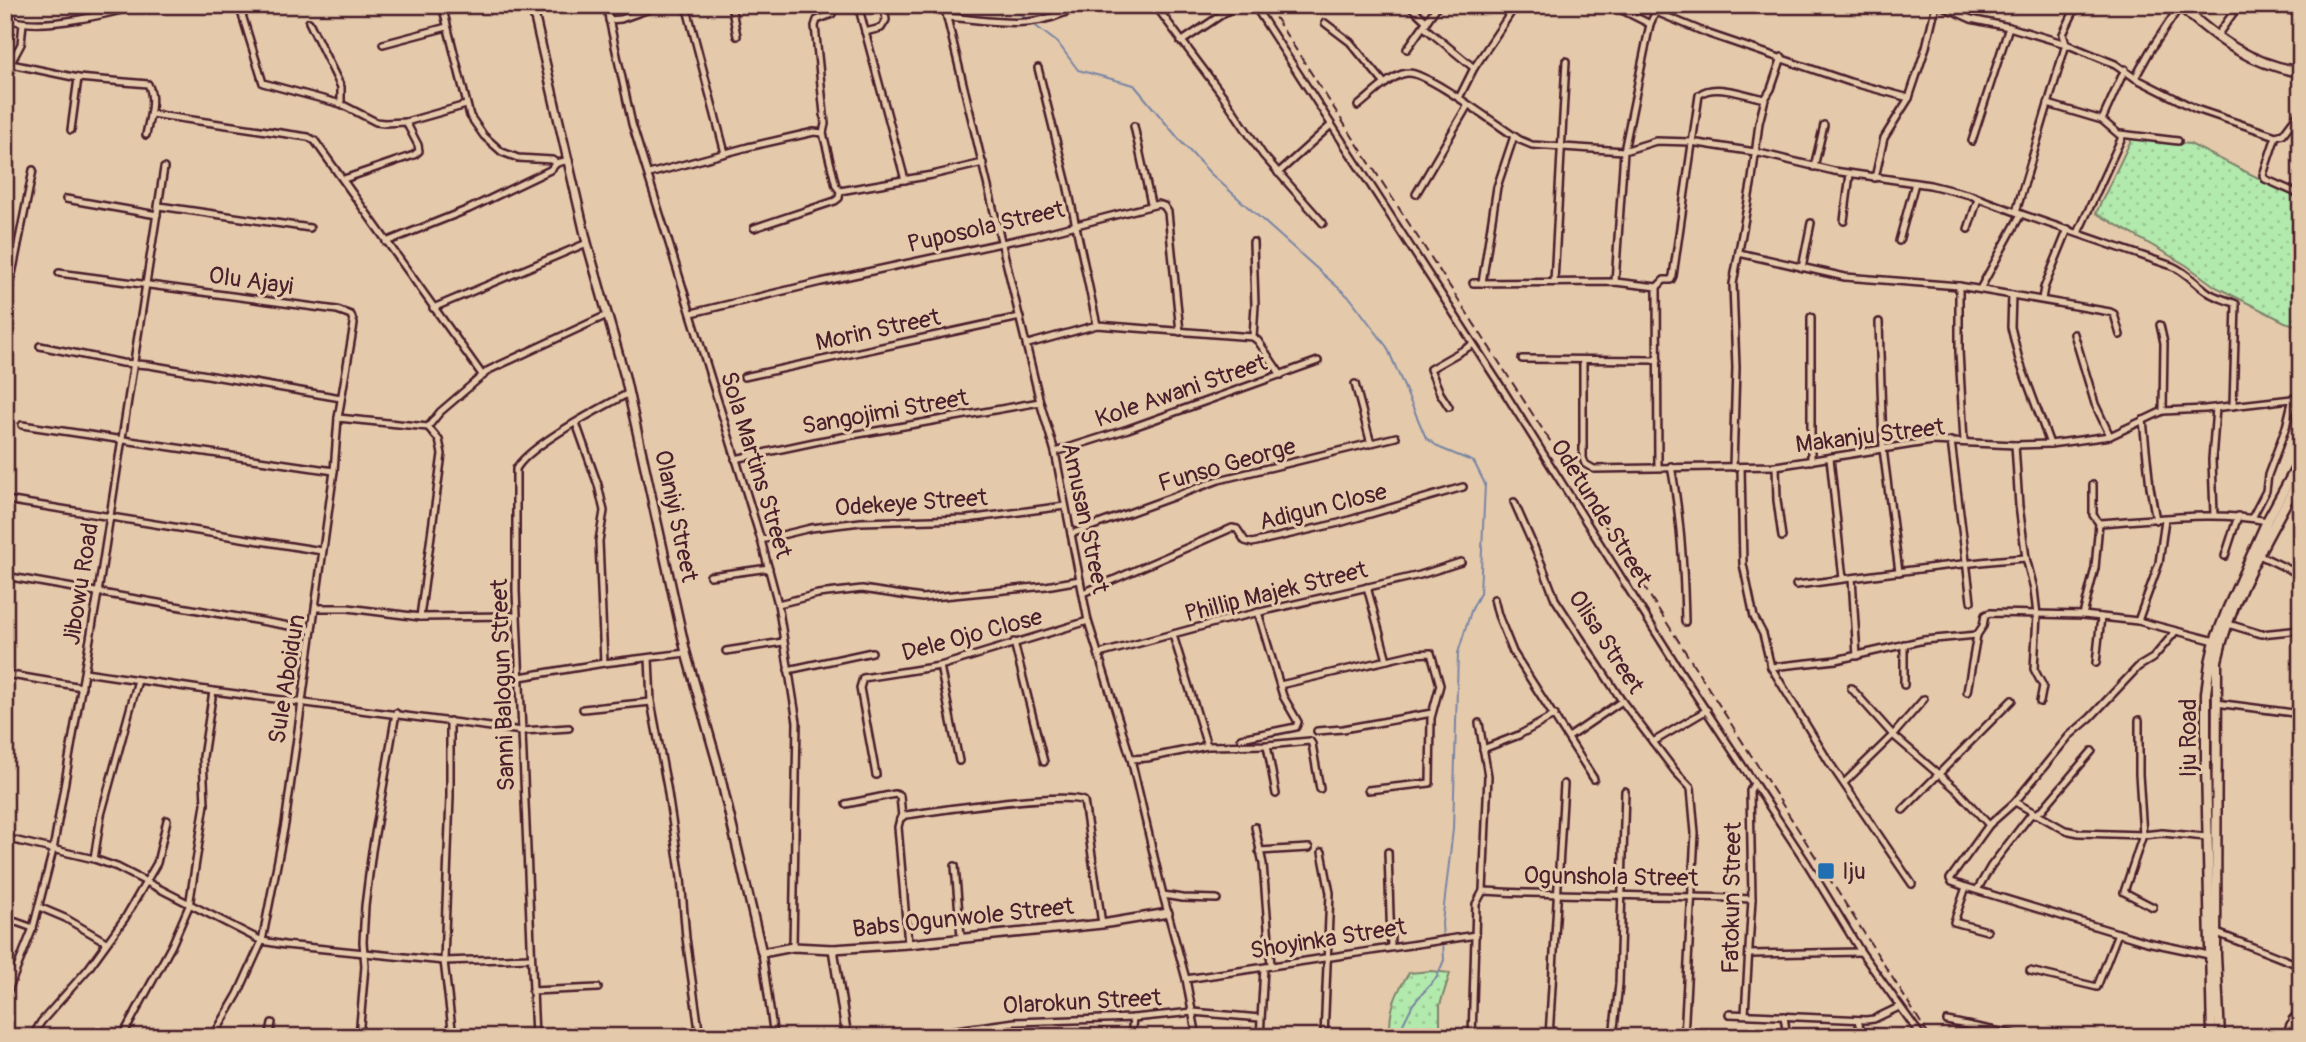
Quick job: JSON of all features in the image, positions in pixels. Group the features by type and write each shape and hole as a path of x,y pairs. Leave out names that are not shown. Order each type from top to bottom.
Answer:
{"main road":[{"path":"2180,6 2238,52 2282,69 2301,72"},
{"name":"Iju Road","path":"2212,1037 2206,693 2214,640 2267,521 2301,460"},
{"name":"Iju Road","path":"2220,1037 2217,933 2217,661 2228,624 2259,555 2301,475"}],"street":[{"path":"5,8 15,21 23,23 113,13 141,5"},
{"path":"239,5 263,83 341,104 376,122 406,122 466,105"},
{"path":"442,5 466,105 484,136 502,152 518,158 552,160 557,163"},
{"name":"Olaniyi Street","path":"532,5 587,243 629,393 686,653 717,762 762,953 773,1037"},
{"name":"Sola Martins Street","path":"606,5 632,124 692,313 778,604 797,722 793,947"},
{"path":"609,20 621,19 661,5"},
{"path":"686,5 725,153"},
{"path":"731,5 737,36"},
{"path":"858,5 905,180"},
{"path":"866,32 881,27 886,20 884,5"},
{"name":"Amusan Street","path":"944,5 1040,402 1055,452 1088,621 1131,759 1186,979 1197,1037"},
{"path":"947,17 1013,24 1039,22 1058,17 1081,5"},
{"path":"1155,5 1224,97 1263,155 1323,223"},
{"path":"1181,42 1236,5"},
{"name":"Odetunde Street","path":"1254,5 1861,952 1922,1037"},
{"path":"1409,5 1425,24 1474,68"},
{"path":"1406,49 1437,5"},
{"path":"1459,98 1474,68 1516,5"},
{"path":"1612,5 1650,24"},
{"path":"1615,282 1624,151 1650,24 1659,5"},
{"path":"1875,178 1884,138 1909,98 1938,5 1972,19 2066,44 2125,69 2135,78 2196,109 2276,136 2283,134 2301,110"},
{"path":"1980,289 2018,213 2066,44 2063,34 2077,5"},
{"path":"2216,37 2239,5"},
{"path":"2284,5 2292,11 2301,11"},
{"path":"2135,78 2180,6"},
{"path":"1656,12 1709,34 1850,82 1909,98"},
{"path":"832,14 817,20 815,26 824,133 836,187 840,191"},
{"path":"309,22 341,87 341,104"},
{"path":"5,74 21,44 23,23"},
{"path":"1325,23 1350,42 1385,84"},
{"path":"383,44 447,27"},
{"path":"1972,141 2009,27"},
{"path":"1733,467 1736,368 1733,284 1765,99 1782,57"},
{"path":"1554,282 1566,61"},
{"path":"11,64 78,78 148,84 152,91 151,114 146,135"},
{"path":"1038,68 1076,224 1097,325"},
{"path":"2102,120 2125,69"},
{"path":"1359,106 1385,84 1400,74 1408,73 1459,98 1514,136 1532,145 1624,151 1656,141 1691,142 1755,152 1850,174 1915,183 1978,199 2068,229 2184,271 2204,290 2236,304 2233,406"},
{"path":"71,130 78,78"},
{"path":"1658,467 1657,287 1664,280 1671,280 1673,276 1699,95 1705,90 1714,89 1765,99"},
{"path":"2048,104 2102,120 2119,134 2122,141 2078,233"},
{"path":"1416,194 1468,105"},
{"path":"151,114 308,137 320,146 483,376"},
{"path":"344,179 419,151 406,122"},
{"path":"1278,173 1331,125"},
{"path":"1814,167 1824,125"},
{"path":"1134,126 1151,204 1164,206 1168,212 1180,332"},
{"path":"649,174 814,132 824,133"},
{"path":"2119,134 2178,141"},
{"path":"1482,283 1497,187 1514,136"},
{"path":"2276,136 2263,175 2265,179 2301,195"},
{"path":"386,242 469,209 550,170 557,163 569,160"},
{"path":"840,191 983,163"},
{"name":"Jibowu Road","path":"5,998 33,928 53,850 85,673 164,168"},
{"path":"5,309 33,170"},
{"path":"1844,221 1850,174"},
{"path":"1899,241 1915,183"},
{"path":"754,228 835,201 839,198 840,191"},
{"path":"1968,229 1978,199"},
{"path":"66,200 157,215"},
{"name":"Puposola Street","path":"692,313 1003,243 1151,204"},
{"path":"159,206 310,228"},
{"path":"1802,268 1811,223"},
{"path":"2042,299 2068,229"},
{"path":"1253,242 1253,337"},
{"path":"433,308 587,243"},
{"path":"1739,253 1867,280 1959,286 2109,312 2114,314 2120,335"},
{"name":"Olu Ajayi","path":"59,273 337,310 351,315"},
{"path":"1473,283 1615,282 1657,287"},
{"path":"1959,286 1964,442"},
{"path":"2012,295 2011,327 2018,360 2050,444"},
{"name":"Sule Aboidun","path":"213,1037 238,994 262,941 285,824 334,471 338,418 354,324 351,315"},
{"path":"428,427 440,412 483,376 519,355 607,315"},
{"name":"Morin Street","path":"744,377 1020,317"},
{"path":"1811,317 1811,461"},
{"path":"1879,322 1883,449 1899,572"},
{"path":"1028,344 1097,325 1253,337 1281,375"},
{"path":"2160,325 2164,343 2163,411"},
{"path":"2074,334 2095,404 2110,436"},
{"path":"1449,407 1430,369 1472,345"},
{"path":"40,346 121,363 341,398"},
{"path":"1522,359 1658,360"},
{"name":"Makanju Street","path":"1583,359 1585,464 1594,469 1776,466 1932,441 2050,444 2110,436 2163,411 2301,398"},
{"name":"Kole Awani Street","path":"1055,452 1128,429 1318,361"},
{"path":"1354,384 1371,444"},
{"name":"Sanni Balogun Street","path":"535,1037 517,616 516,469 519,462 576,423 629,393"},
{"path":"2252,518 2266,491 2268,475 2287,427 2293,398"},
{"name":"Sangojimi Street","path":"735,459 819,441 1040,402"},
{"path":"2214,515 2212,460 2216,408"},
{"path":"338,418 428,427 439,440 442,454 420,617"},
{"path":"2143,420 2156,520"},
{"path":"576,423 598,485 604,511 599,541 604,663"},
{"path":"22,425 334,471"},
{"name":"Funso George","path":"1071,534 1219,480 1396,437"},
{"path":"1951,442 1972,601"},
{"path":"2015,445 2018,506 2037,615 2034,669 2043,687 2040,702"},
{"path":"1830,458 1843,579"},
{"path":"1671,466 1684,558 1685,622"},
{"path":"1776,466 1782,537"},
{"path":"1741,467 1743,564 1754,617 1763,635 1771,667 1912,884"},
{"path":"2083,615 2095,568 2099,523 2093,515 2093,485"},
{"name":"Adigun Close","path":"1083,593 1127,576 1231,528 1237,529 1245,541 1252,544 1339,523 1463,487"},
{"path":"6,500 322,551"},
{"name":"Olisa Street","path":"1514,502 1555,599 1622,701 1691,788 1695,832 1693,896"},
{"name":"Odekeye Street","path":"761,540 811,528 967,519 1065,506"},
{"path":"2099,523 2214,515 2267,521"},
{"path":"2225,556 2238,516"},
{"path":"2138,621 2159,563 2165,519"},
{"path":"2259,555 2301,575"},
{"path":"1796,585 1966,562 2026,558"},
{"name":"Phillip Majek Street","path":"1099,654 1461,562"},
{"path":"710,576 769,568"},
{"path":"5,576 312,629"},
{"path":"1852,578 1857,656"},
{"path":"778,604 818,594 862,589 922,598 1080,580"},
{"path":"1367,587 1387,660"},
{"path":"1494,599 1497,615 1513,652 1594,779"},
{"path":"316,608 348,608 420,617 517,616"},
{"path":"1241,738 1297,727 1298,722 1280,685 1258,612"},
{"path":"1967,692 1977,635 1986,615 1990,613 2083,615 2138,621 2214,640"},
{"path":"2096,663 2101,617"},
{"name":"Dele Ojo Close","path":"876,775 860,688 863,678 940,666 1088,621"},
{"path":"2228,624 2254,633 2298,630 2301,622"},
{"path":"2176,631 2153,658 2138,667 2090,718 2069,736 2015,803 1989,825 1951,875 1952,882 1966,887 2118,933 2209,955"},
{"path":"1173,635 1207,746"},
{"path":"1771,667 1857,656 1958,635 1977,635"},
{"path":"726,651 783,642"},
{"path":"1014,642 1044,762"},
{"path":"1904,685 1905,644"},
{"path":"788,670 872,652"},
{"path":"1280,685 1427,652 1434,656 1440,685 1432,713 1430,783 1368,790"},
{"path":"520,677 686,653"},
{"path":"649,658 650,702 681,878 687,951 700,1037"},
{"path":"940,666 959,761"},
{"path":"85,673 522,730 569,728"},
{"path":"5,674 82,687"},
{"path":"94,859 101,815 138,680"},
{"path":"1851,688 1894,735 1940,775 1989,825"},
{"path":"122,1037 173,945 189,906 205,804 203,757 213,691"},
{"path":"1844,783 1894,735 1924,699"},
{"path":"1903,810 2012,700"},
{"path":"1569,737 1622,701"},
{"path":"583,709 650,702"},
{"path":"2216,703 2301,714"},
{"path":"1653,742 1707,710"},
{"path":"359,1037 365,906 396,713"},
{"path":"1317,731 1432,713"},
{"path":"1483,749 1519,736 1555,715"},
{"path":"2139,720 2143,835 2124,892 2154,907"},
{"path":"450,721 444,961 453,1037"},
{"path":"1472,1037 1476,904 1483,891 1488,776 1479,723"},
{"path":"1131,759 1207,746 1311,741 1320,789"},
{"path":"1267,745 1276,794"},
{"path":"1976,890 1991,866 2033,814 2042,810 2092,751"},
{"name":"Fatokun Street","path":"1745,1014 1752,900 1750,791 1754,783"},
{"path":"1549,1037 1564,785"},
{"path":"1613,1037 1619,984 1625,791"},
{"path":"846,804 895,794 900,796 902,817 898,827 908,944"},
{"path":"902,817 1043,800 1077,798 1084,801 1102,923"},
{"path":"2015,803 2065,830 2079,833 2162,833 2207,837"},
{"path":"32,1037 41,1022 88,970 125,918 157,863 167,820"},
{"path":"1255,827 1264,864 1271,966"},
{"path":"5,838 94,859 147,882 189,906 262,941 444,961 531,958"},
{"path":"1259,851 1309,848"},
{"path":"1322,852 1330,893 1324,1037"},
{"path":"1388,852 1391,947"},
{"path":"955,866 961,937"},
{"path":"1966,887 1954,922 1987,931"},
{"name":"Ogunshola Street","path":"1483,891 1752,900"},
{"path":"1163,895 1217,899"},
{"path":"1684,1037 1693,896"},
{"path":"39,907 65,918 106,942"},
{"name":"Babs Ogunwole Street","path":"762,953 793,947 833,949 908,944 1102,923 1168,913"},
{"path":"5,918 33,928"},
{"path":"2030,971 2097,987 2118,933"},
{"path":"2217,933 2301,965"},
{"name":"Shoyinka Street","path":"1186,979 1476,935"},
{"path":"833,949 847,1037"},
{"path":"1750,954 1861,952"},
{"path":"1260,1037 1264,968"},
{"path":"532,992 598,988"},
{"path":"1729,1014 1874,1020 1899,1007"},
{"path":"2286,1037 2293,1020 2301,1011"},
{"name":"Olarokun Street","path":"906,1037 1015,1022 1133,1018 1193,1012 1260,1018"},
{"path":"1784,1016 1787,1037"},
{"path":"1131,1037 1133,1018"},
{"path":"1858,1020 1862,1037"},
{"path":"1947,1021 2025,1037"},
{"path":"269,1037 272,1023"}],"green space":[{"path":"2132,138 2190,144 2301,199 2301,327 2285,322 2216,287 2186,265 2096,213"},
{"path":"1409,973 1450,973 1440,1005 1440,1037 1391,1037 1392,1011 1404,980"}],"waterway":[{"path":"1007,5 1029,20"},
{"path":"1033,24 1058,43 1078,70 1134,85 1211,174 1351,299 1387,347 1426,438 1440,448 1474,462 1485,484 1480,593 1471,611 1458,653 1453,829 1442,923 1444,960 1437,977 1413,1004 1403,1024 1412,1037"}],"railway":[{"path":"1267,5 1608,530 1930,1037"}],"place":[{"name":"Iju","path":"1826,871"}]}
